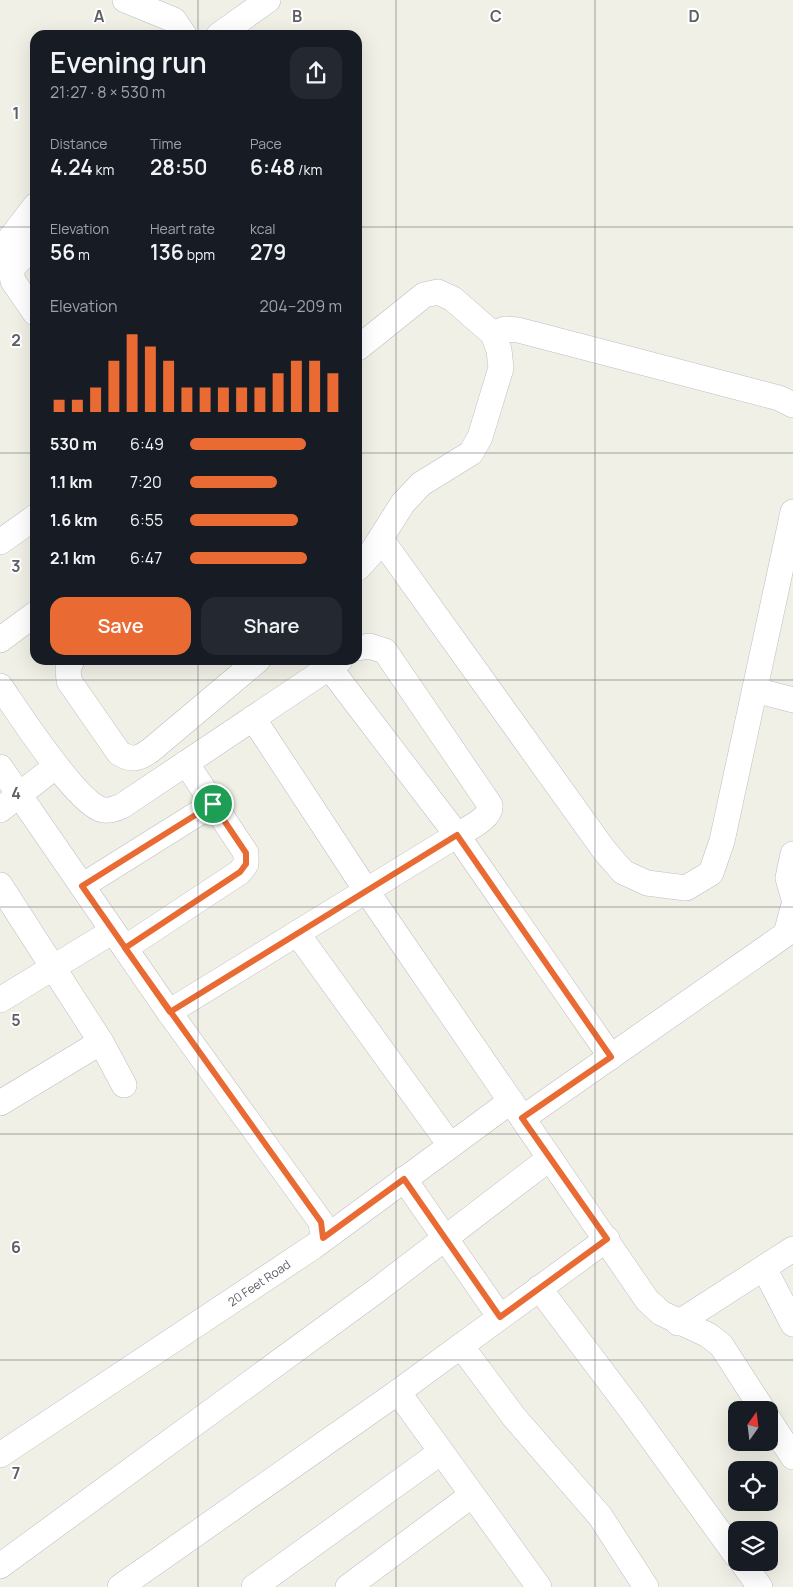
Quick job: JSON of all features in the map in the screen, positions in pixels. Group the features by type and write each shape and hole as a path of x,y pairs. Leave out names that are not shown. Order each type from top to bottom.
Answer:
{"street":[{"path":"124,0 174,20 181,30"},
{"path":"226,30 268,0"},
{"path":"0,252 30,213"},
{"path":"30,250 12,270 13,281 30,306"},
{"path":"362,345 424,295 438,292 453,299 492,334 498,350 501,368 480,437 471,453 421,484 403,503 370,556 362,564"},
{"path":"492,334 505,330 518,330 779,398 793,405"},
{"path":"381,539 604,850 623,872 647,884 686,888 711,872 722,841 793,515"},
{"path":"3,531 30,519"},
{"path":"0,640 30,618"},
{"path":"170,1012 488,815 490,805 385,651 369,646 362,647"},
{"path":"70,665 68,681 119,753 129,759 140,758 151,750 252,665"},
{"path":"0,686 56,766 90,803 100,809 112,811 332,665"},
{"path":"335,665 457,835 611,1057"},
{"path":"755,690 793,700"},
{"path":"252,718 366,890 647,1300 661,1313 678,1323 708,1335 721,1345 757,1401"},
{"path":"0,1000 53,968 119,940 240,872 246,864 246,853 186,763"},
{"path":"10,802 56,766"},
{"path":"0,767 10,802 82,886 321,1222 323,1238"},
{"path":"82,886 213,804"},
{"path":"793,854 788,878 793,896"},
{"path":"0,885 101,1042 124,1085"},
{"name":"20 Feet Road","path":"0,1454 323,1238 450,1145 611,1057 786,934 792,921"},
{"path":"297,933 450,1145"},
{"path":"0,1103 101,1042"},
{"path":"0,1566 376,1291 550,1158"},
{"path":"404,1179 500,1317"},
{"path":"120,1587 398,1392 607,1239"},
{"path":"678,1323 793,1249"},
{"path":"764,1268 793,1324"},
{"path":"539,1288 631,1410 728,1544"},
{"path":"461,1346 514,1416 600,1516 646,1587"},
{"path":"398,1392 472,1495 531,1584"},
{"path":"778,1434 793,1457"},
{"path":"254,1587 441,1452"},
{"path":"348,1587 472,1495"},
{"path":"748,1571 760,1587"}],"route":[{"path":"213,804 82,886 113,931 170,1012 457,835 611,1057 522,1118 607,1239 500,1317 404,1179 323,1238 321,1222 170,1012 125,948 240,872 246,864 246,853 213,804"}]}
